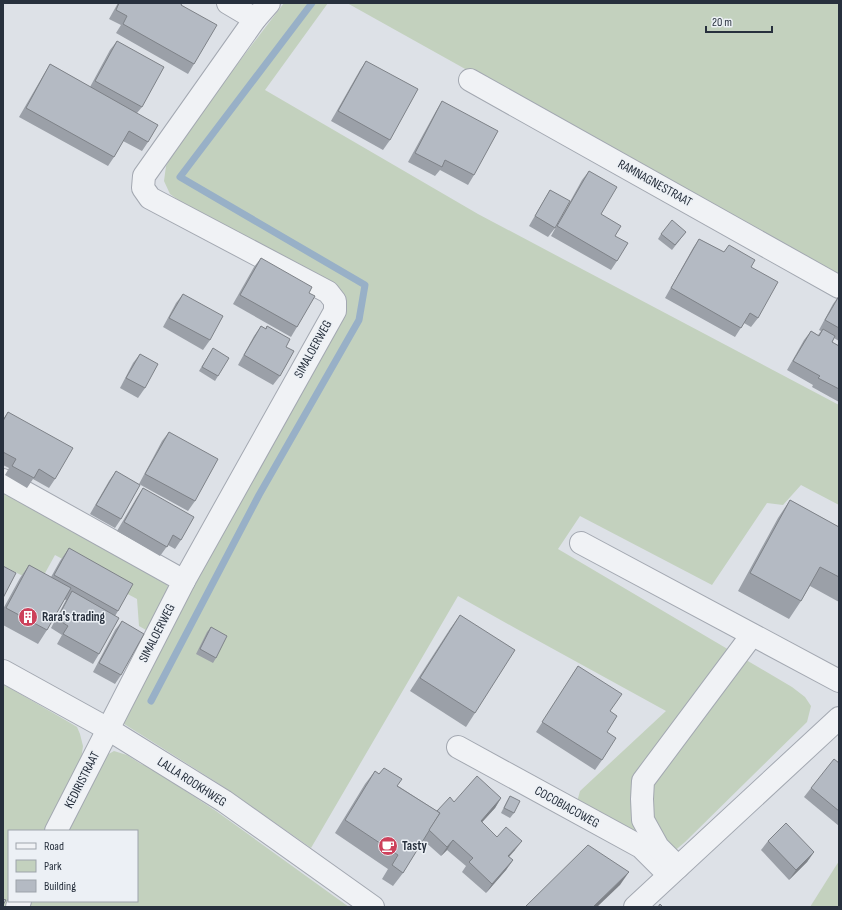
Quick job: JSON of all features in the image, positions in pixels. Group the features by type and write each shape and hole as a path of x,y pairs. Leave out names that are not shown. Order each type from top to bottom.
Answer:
{"street":[{"path":"228,3 262,11"},
{"name":"SIMALOERWEG","path":"108,729 184,581 335,311 335,301 328,292 150,198 144,188 144,176 262,11"},
{"name":"RAMNAGNESTRAAT","path":"470,80 839,287"},
{"path":"3,480 184,581"},
{"path":"581,543 839,681"},
{"path":"674,871 658,847 643,820 643,781 752,635"},
{"name":"LALLA ROOKHWEG","path":"3,671 108,729 224,802 373,907"},
{"path":"635,907 839,718"},
{"name":"KEDIRISTRAAT","path":"57,830 108,729"},
{"name":"COCOBIACOWEG","path":"458,747 641,847 674,871"}],"green space":[{"path":"284,3 328,3 265,90 478,214 839,405 839,505 801,485 783,505 767,503 712,585 580,516 558,549 792,687 805,697 811,706 807,722 672,853 577,802 580,791 666,711 458,596 311,848 224,787 121,722 185,593 344,309 185,205 170,194 164,181 166,166 175,149"},
{"path":"347,3 839,3 839,278"},
{"path":"3,491 166,579 169,592 152,630 146,630 139,626 137,599 55,555 39,584 3,566"},
{"path":"3,684 77,727 83,746 81,760 49,830 8,830 8,902 10,902 10,907 3,907"},
{"path":"114,751 127,755 149,767 216,811 349,907 26,907 28,902 138,902 138,830 67,830 105,756"},
{"path":"839,861 839,907 810,907"}],"building":[{"path":"119,3 182,3 181,5 217,25 194,64 123,24 127,16 116,10"},
{"path":"117,41 164,67 142,107 95,81"},
{"path":"366,61 418,89 390,140 338,111"},
{"path":"50,64 158,125 148,142 129,131 114,157 26,108"},
{"path":"442,101 498,131 474,175 445,160 442,167 415,153"},
{"path":"589,171 617,187 601,214 621,226 615,236 628,243 617,261 557,226"},
{"path":"550,190 570,201 555,228 535,216"},
{"path":"672,220 686,232 675,245 661,234"},
{"path":"699,239 724,252 729,245 755,260 751,267 778,282 758,318 750,313 741,328 671,288"},
{"path":"261,258 312,287 309,293 315,296 297,327 240,295"},
{"path":"183,294 223,316 210,340 169,318"},
{"path":"839,296 839,328 825,320"},
{"path":"261,326 266,329 267,326 290,339 286,347 294,351 280,376 244,355"},
{"path":"823,329 835,336 832,342 839,346 839,389 818,378 820,376 793,361 811,331 819,336"},
{"path":"213,348 229,358 218,376 202,367"},
{"path":"140,354 158,364 145,388 126,378"},
{"path":"8,412 73,448 55,479 39,469 34,478 12,466 16,459 3,452 3,421"},
{"path":"169,432 218,459 195,501 145,474"},
{"path":"116,471 140,485 121,519 96,505"},
{"path":"143,488 194,517 181,540 173,535 167,547 124,522"},
{"path":"790,500 839,527 839,577 820,567 801,601 750,573"},
{"path":"69,548 133,584 118,611 54,575"},
{"name":"Rara's trading","path":"29,565 71,588 47,630 6,608"},
{"path":"3,566 16,573 3,598"},
{"path":"72,591 119,618 99,654 63,634 68,626 57,619"},
{"path":"460,615 515,650 475,713 420,678"},
{"path":"122,621 144,634 121,675 99,663"},
{"path":"211,627 227,636 216,658 200,649"},
{"path":"578,666 622,694 610,711 617,716 607,732 616,738 602,760 542,722"},
{"path":"834,759 839,763 839,811 811,788"},
{"path":"384,768 402,779 397,786 440,813 403,873 392,865 398,855 345,820 375,771 379,774"},
{"path":"477,776 501,798 481,821 497,837 506,827 522,841 508,856 513,860 492,884 469,862 473,858 453,840 447,847 429,830 440,813 437,811 450,797 454,802"},
{"path":"510,796 520,801 514,813 504,808"},
{"path":"786,823 814,852 796,870 768,841"},
{"path":"588,845 629,872 593,907 525,907"}],"waterway":[{"path":"151,701 259,495 359,320 365,285 180,177 312,3"}],"place":[{"name":"Rara's trading","path":"28,617"},
{"name":"Tasty","path":"388,846"}]}
